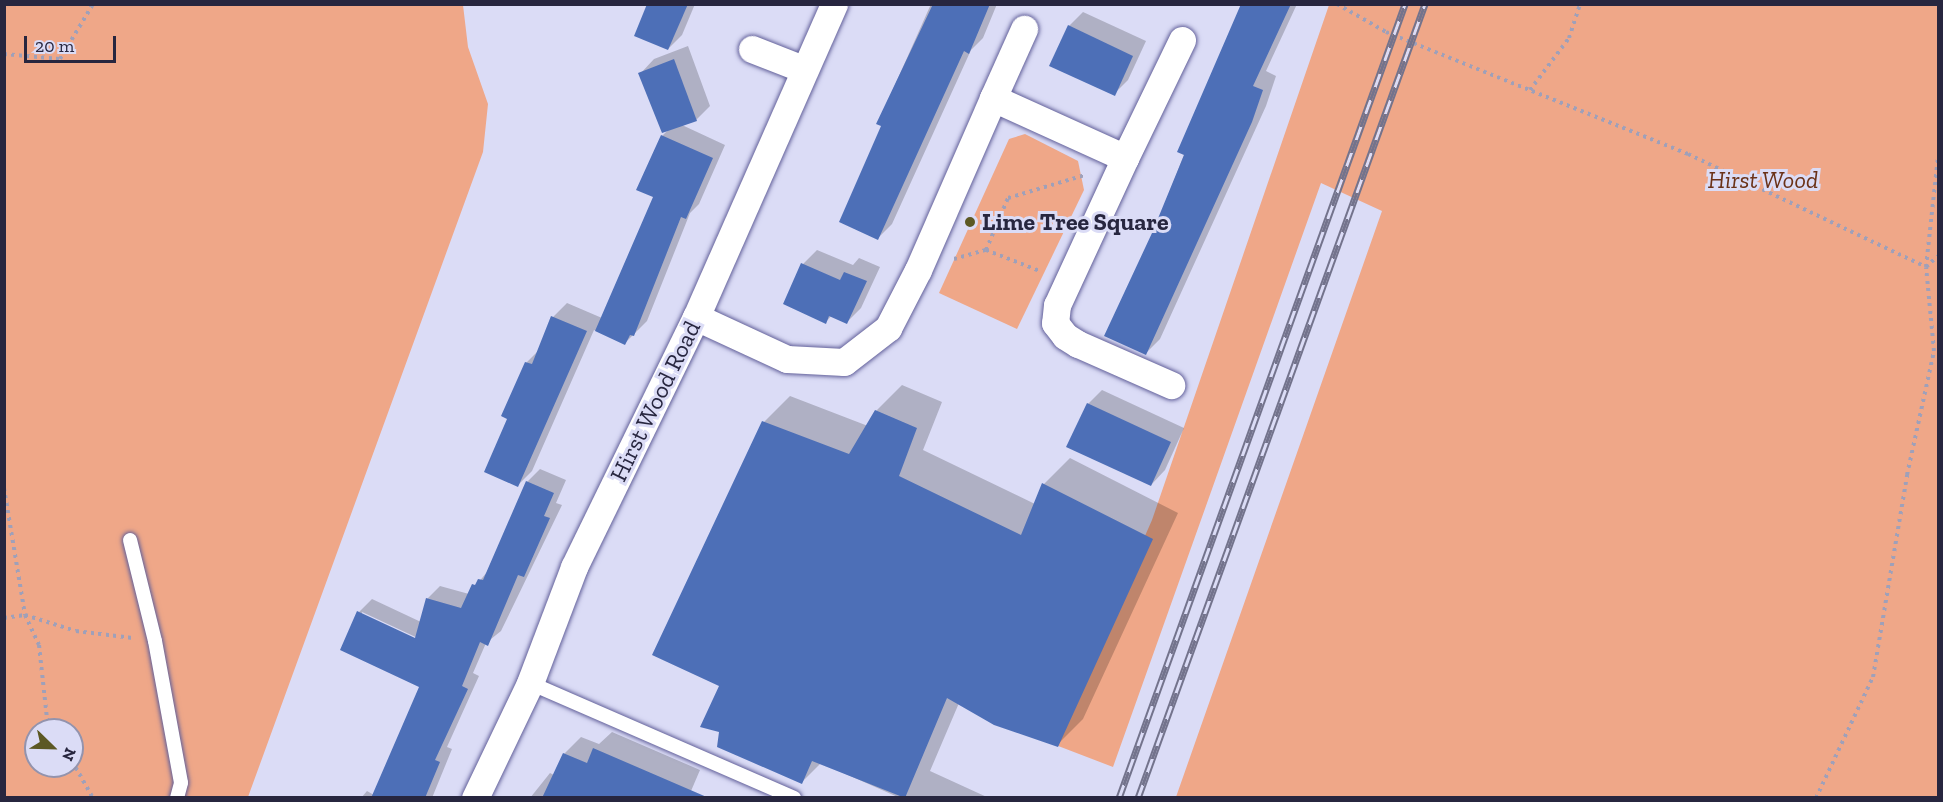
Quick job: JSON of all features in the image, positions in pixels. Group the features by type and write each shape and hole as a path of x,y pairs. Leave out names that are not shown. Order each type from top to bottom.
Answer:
{"street":[{"name":"Hirst Wood Road","path":"475,798 530,683 574,567 696,317 803,69 834,4"},
{"path":"696,317 787,359 844,362 888,328 918,270 1024,29"},
{"path":"1172,386 1065,336 1055,323 1058,305 1182,40"},
{"path":"753,49 803,69"},
{"path":"993,98 1124,160"}],"lane":[{"path":"130,540 154,641 181,783 177,798"},
{"path":"530,683 794,798"}],"path":[{"path":"4,54 60,58 93,4"},
{"path":"1337,4 1386,32 1688,154 1926,267"},
{"path":"1530,90 1569,38 1580,4"},
{"path":"1816,798 1873,677 1906,475 1934,351 1926,267 1938,156"},
{"path":"986,250 1008,198 1124,160"},
{"path":"918,270 986,250 1069,283"},
{"path":"1926,267 1938,256"},
{"path":"4,488 25,615 39,645 47,718"},
{"path":"4,618 25,615 76,631 154,641"},
{"path":"82,778 93,798"}],"green space":[{"path":"5,5 463,5 468,47 488,104 483,152 248,797 5,798"},
{"name":"Hirst Wood","path":"1329,5 1938,5 1938,797 1176,797 1382,211 1321,183 1113,767 1053,744 1152,520"},
{"path":"1025,134 1078,161 1084,190 1017,329 939,293 1009,139"}],"building":[{"path":"647,4 688,4 668,50 634,36"},
{"path":"933,4 990,4 969,54 964,51 878,240 839,222 881,126 876,124"},
{"path":"1241,4 1291,4 1253,86 1263,90 1252,122 1146,355 1104,336 1152,233 1184,155 1177,152"},
{"path":"1068,25 1133,56 1115,96 1049,66"},
{"path":"674,59 697,121 662,133 638,73"},
{"path":"661,135 713,158 686,219 681,217 634,336 630,335 625,345 595,331 653,197 636,190"},
{"path":"801,263 840,280 844,272 867,281 847,324 829,316 826,324 783,304"},
{"path":"551,316 587,331 518,487 484,472 507,419 501,416 525,362 532,364"},
{"path":"1087,403 1171,442 1151,486 1066,447"},
{"path":"875,410 917,428 899,476 1021,535 1042,483 1153,539 1058,747 994,725 947,698 905,798 812,761 802,784 717,747 719,732 700,727 719,686 652,655 762,421 849,454"},
{"path":"526,481 554,493 544,516 550,518 524,577 518,575 488,646 480,642 462,686 468,689 435,760 440,762 425,798 371,798 419,687 340,650 357,611 415,638 426,598 461,608 472,584 475,585 478,579 483,580"},
{"path":"593,748 709,798 542,798 563,753 587,763"}],"railway":[{"path":"1119,798 1405,4"},
{"path":"1138,798 1425,4"}],"place":[{"name":"Lime Tree Square","path":"970,222"}]}
